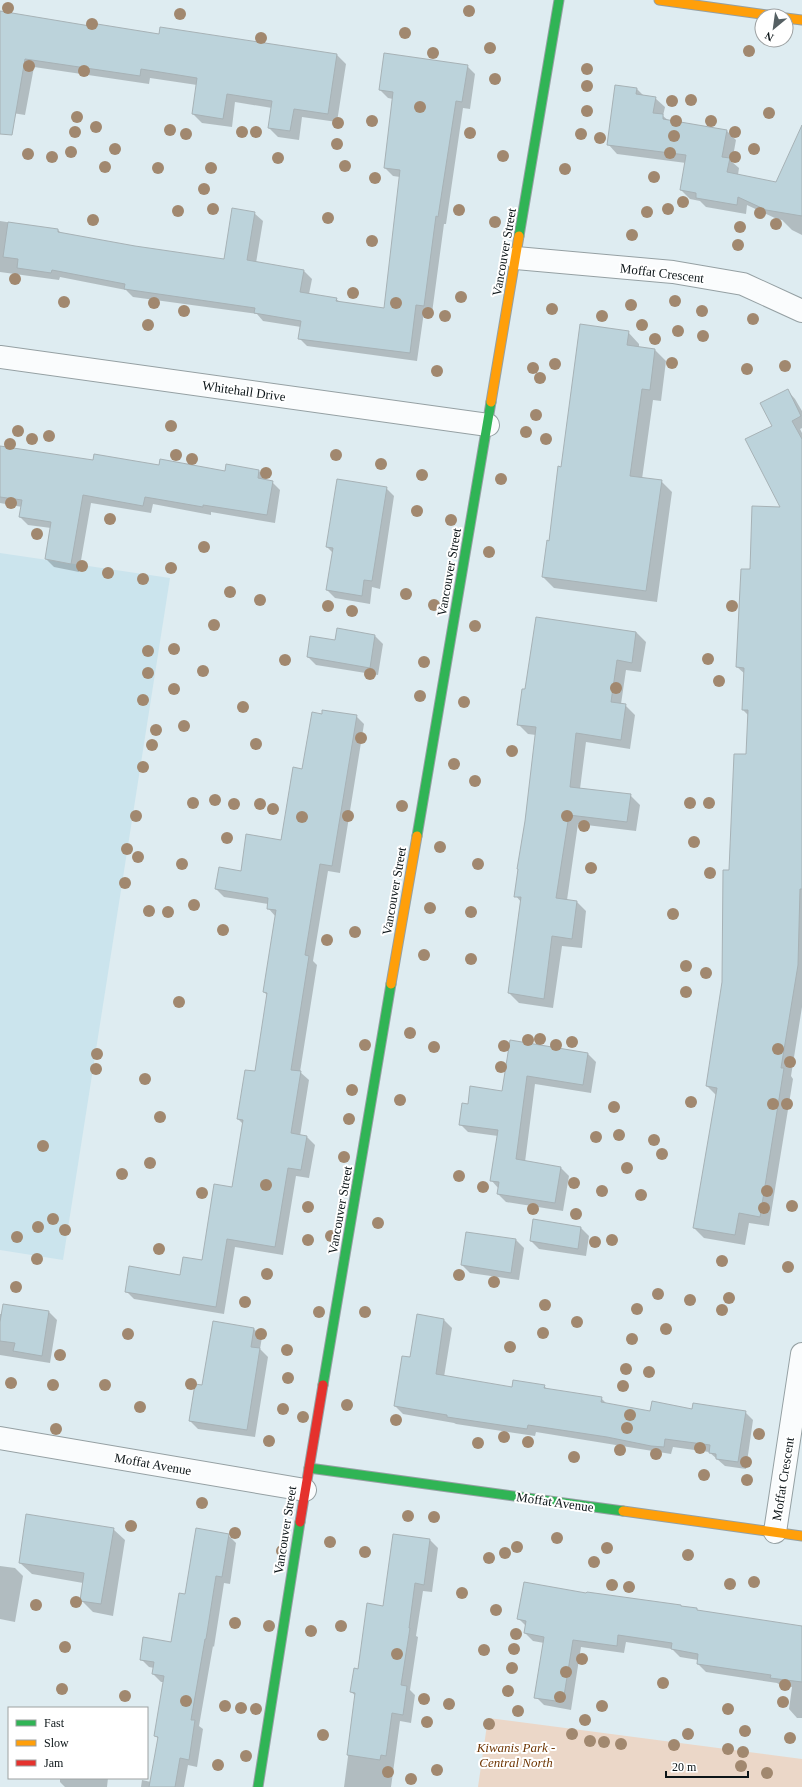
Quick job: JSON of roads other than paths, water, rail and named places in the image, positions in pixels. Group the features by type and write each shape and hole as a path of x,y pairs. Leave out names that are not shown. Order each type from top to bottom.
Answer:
{"street":[{"name":"Vancouver Street","path":"258,1787 305,1490 488,425 559,0"},
{"path":"658,0 754,13"},
{"name":"Moffat Crescent","path":"516,258 673,272 743,284 802,311"},
{"name":"Whitehall Drive","path":"0,357 488,425"},
{"name":"Moffat Crescent","path":"775,1532 802,1354"},
{"name":"Moffat Avenue","path":"0,1438 305,1490"},
{"name":"Moffat Avenue","path":"309,1468 802,1536"}],"park label":[{"name":"Kiwanis Park - Central North","path":"516,1754"}]}
